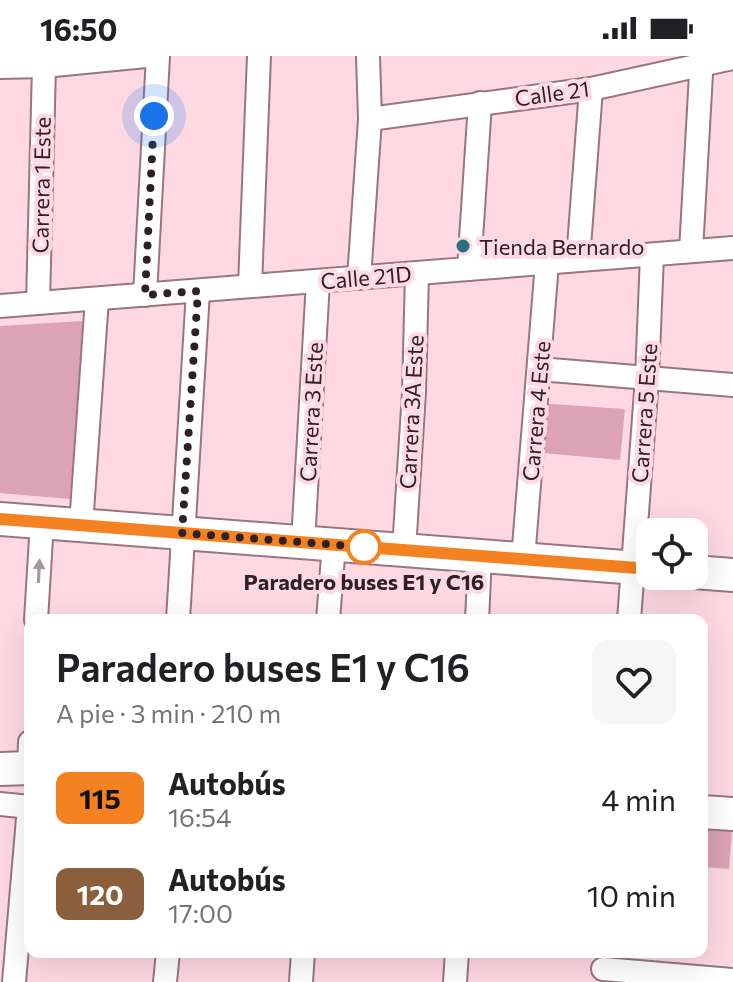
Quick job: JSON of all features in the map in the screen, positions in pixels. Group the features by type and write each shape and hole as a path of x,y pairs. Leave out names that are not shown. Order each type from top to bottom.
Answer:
{"street":[{"path":"0,67 146,56"},
{"path":"145,295 158,56"},
{"path":"250,286 259,56"},
{"path":"359,278 370,119 368,56"},
{"name":"Calle 21","path":"370,119 591,89 702,60 733,58"},
{"path":"691,251 702,60"},
{"name":"Carrera 1 Este","path":"38,303 44,66"},
{"path":"578,260 591,89"},
{"path":"469,269 480,103"},
{"name":"Calle 21D","path":"0,306 733,248"},
{"name":"Carrera 5 Este","path":"643,518 652,255"},
{"name":"Carrera 4 Este","path":"523,559 547,263"},
{"name":"Carrera 3A Este","path":"404,550 414,392 417,273"},
{"name":"Carrera 3 Este","path":"318,281 318,543 327,614"},
{"path":"178,614 198,291"},
{"path":"81,525 97,299"},
{"path":"539,369 733,385"},
{"path":"0,519 636,568"},
{"path":"36,614 42,522"},
{"path":"477,614 480,556"},
{"path":"708,573 733,575"},
{"name":"Carrera 5 Este","path":"630,614 636,590"},
{"path":"0,804 24,806"},
{"path":"708,812 733,814"},
{"path":"14,982 24,873"},
{"path":"165,982 167,958"},
{"path":"301,982 303,958"},
{"path":"455,982 457,958"},
{"path":"603,968 733,980"}],"shaded area":[{"path":"83,321 70,499 0,493 0,326"},
{"path":"537,403 625,409 620,460 532,452"},
{"path":"708,816 733,818 729,869 708,867"}],"bus line":[{"name":"115","path":"0,519 636,568"}],"place":[{"name":"Tienda Bernardo","path":"463,246"},
{"name":"Paradero buses E1 y C16","path":"364,547"}],"route":[{"path":"154,116 145,295 198,291 182,533 364,547"}]}
